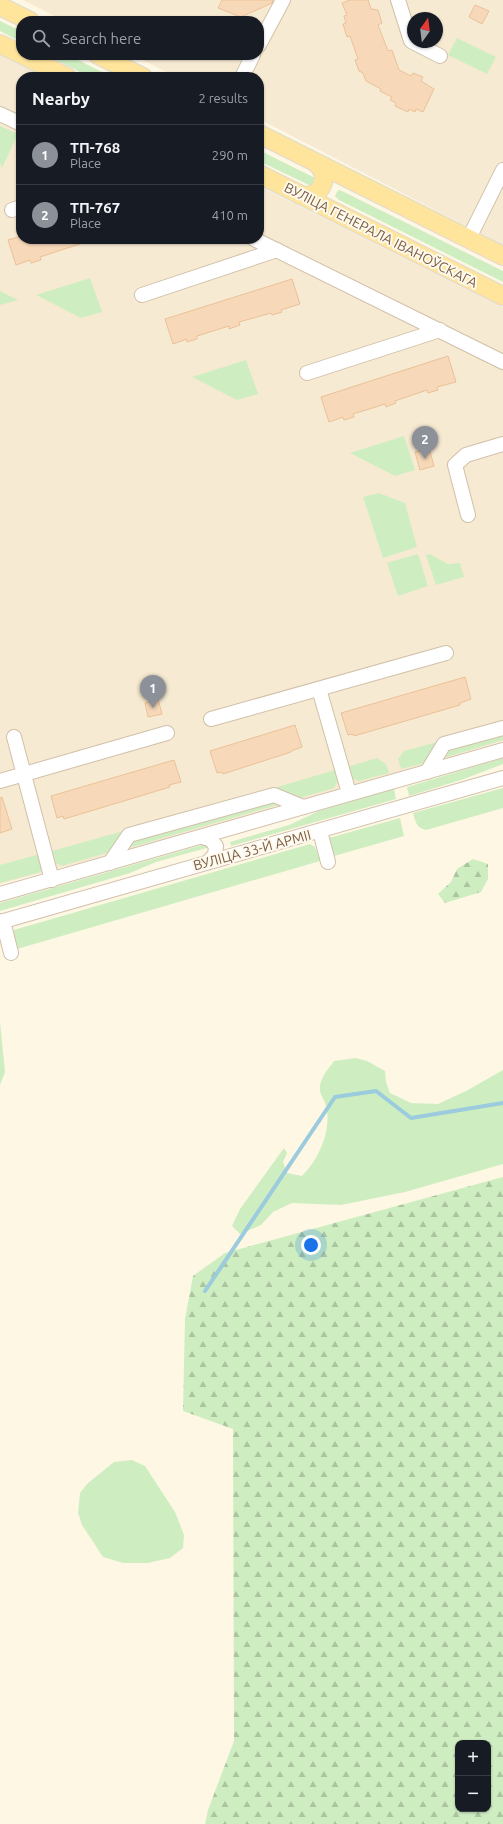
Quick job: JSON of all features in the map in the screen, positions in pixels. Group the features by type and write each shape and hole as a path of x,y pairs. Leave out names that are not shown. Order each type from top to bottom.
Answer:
{"main road":[{"path":"0,6 20,16"},
{"path":"0,44 16,52"},
{"path":"32,60 56,72"},
{"path":"108,60 133,72"},
{"path":"264,137 503,256"},
{"path":"300,194 305,196 315,194 322,187 324,176 320,166 316,163"},
{"name":"ВУЛІЦА ГЕНЕРАЛА ІВАНОЎСКАГА","path":"264,176 503,296"},
{"path":"333,211 328,201 330,190 336,182 350,179"}],"street":[{"path":"264,36 283,0"},
{"path":"398,0 411,41 440,56"},
{"path":"245,72 251,60"},
{"path":"0,114 16,122"},
{"path":"469,238 503,170"},
{"path":"264,244 503,362"},
{"path":"142,295 277,250"},
{"path":"307,373 440,330"},
{"path":"468,515 455,465 466,455 503,444"},
{"path":"211,719 446,653"},
{"path":"319,689 349,794"},
{"path":"427,772 444,744 503,728"},
{"path":"0,782 167,733"},
{"path":"14,737 52,880"},
{"name":"ВУЛІЦА 33-Й АРМІІ","path":"0,894 503,750"},
{"name":"ВУЛІЦА 33-Й АРМІІ","path":"1,922 237,853 320,831 503,778"},
{"path":"110,863 129,835 274,795 303,807"},
{"path":"232,828 225,835 224,844 229,851 237,853"},
{"path":"320,831 328,862"},
{"path":"201,837 210,839 216,846 215,855 208,862"},
{"path":"1,922 11,953"}],"shaded area":[{"path":"23,0 503,0 503,245 264,122 264,72 166,72 143,60 264,60 264,16 55,16"},
{"path":"0,54 34,72 16,72 16,244 264,244 264,188 503,307 503,741 177,837 0,884"}],"green space":[{"path":"0,21 16,29 16,39 0,31"},
{"path":"457,38 496,57 487,74 448,55"},
{"path":"56,60 78,60 102,72 80,72"},
{"path":"0,126 16,133 16,138 2,168 0,163"},
{"path":"264,152 315,178 317,183 311,186 264,163"},
{"path":"338,190 503,271 503,282 339,200 335,196"},
{"path":"90,278 102,312 81,318 36,295"},
{"path":"0,291 18,300 0,305"},
{"path":"246,360 258,394 237,400 192,377"},
{"path":"404,436 415,470 395,476 350,453"},
{"path":"379,493 405,503 417,547 383,558 363,497"},
{"path":"418,554 428,586 398,596 387,563"},
{"path":"430,554 448,564 460,563 464,577 436,585 426,555"},
{"path":"503,735 503,740 440,759 445,751"},
{"path":"441,741 428,762 401,769 398,759 404,751"},
{"path":"377,758 386,764 389,773 359,781 351,778 347,767"},
{"path":"503,758 503,764 464,779 409,796 407,787"},
{"path":"335,770 338,781 334,788 293,800 274,788"},
{"path":"503,788 503,808 426,830 418,826 413,813"},
{"path":"394,789 396,799 231,846 230,842 289,825 319,811"},
{"path":"276,800 284,803 125,849 130,841"},
{"path":"400,818 404,836 334,856 329,838"},
{"path":"127,830 113,851 62,866 56,863 52,851"},
{"path":"209,843 210,847 156,862 130,873 0,911 0,903"},
{"path":"310,844 315,847 320,861 17,949 12,937 14,930"},
{"path":"40,854 43,863 41,872 0,883 0,865"},
{"path":"473,859 488,864 488,879 481,892 445,903 438,894 451,882 457,869"},
{"path":"0,1022 5,1072 0,1085"},
{"path":"356,1058 367,1061 385,1071 386,1082 390,1093 411,1103 438,1104 468,1090 503,1070 503,1164 405,1192 341,1205 292,1203 273,1212 261,1225 240,1234 232,1226 240,1209 284,1148 287,1153 283,1162 287,1173 302,1176 314,1161 323,1144 327,1125 326,1106 320,1091 320,1083 326,1071 334,1061"},
{"path":"503,1177 503,1824 205,1824 208,1810 234,1741 233,1429 183,1411 185,1319 193,1276 225,1253"},
{"path":"132,1460 145,1466 175,1512 184,1535 183,1548 170,1558 148,1563 123,1563 103,1557 82,1525 78,1513 80,1493 87,1484 114,1462"}],"building":[{"path":"222,0 273,0 272,3 243,16 238,16 218,8"},
{"path":"350,0 368,0 371,9 378,10 382,23 378,25 388,51 392,50 399,70 411,76 413,73 423,77 421,81 434,89 423,112 416,109 415,112 409,109 408,112 395,106 396,103 390,100 392,97 366,81 363,73 359,71 355,60 358,59 350,36 347,37 343,24 346,23 344,16 347,15 342,3"},
{"path":"475,5 489,11 482,24 469,17"},
{"path":"16,238 16,244 80,244 40,257 41,260 31,263 30,260 16,265 8,240"},
{"path":"292,279 300,304 281,310 282,312 272,315 271,313 239,322 240,325 229,329 229,326 197,336 197,339 187,342 187,339 173,344 165,319"},
{"path":"448,356 456,382 437,387 438,390 428,393 427,390 395,401 396,403 386,407 385,404 353,414 354,417 344,420 343,417 329,422 321,397"},
{"path":"429,448 434,466 420,470 415,452"},
{"path":"465,677 471,699 460,703 460,705 354,736 353,734 348,735 341,713"},
{"path":"158,699 162,714 148,717 145,703"},
{"path":"295,725 302,747 223,774 222,772 217,773 210,751"},
{"path":"174,760 181,782 169,785 170,787 64,819 63,816 57,818 51,796"},
{"path":"2,797 12,829 0,833 0,798"}],"waterway":[{"path":"205,1291 335,1097 376,1091 411,1118 503,1103"}],"place":[{"name":"ТП-767","path":"425,459"},
{"name":"ТП-768","path":"153,708"}]}
